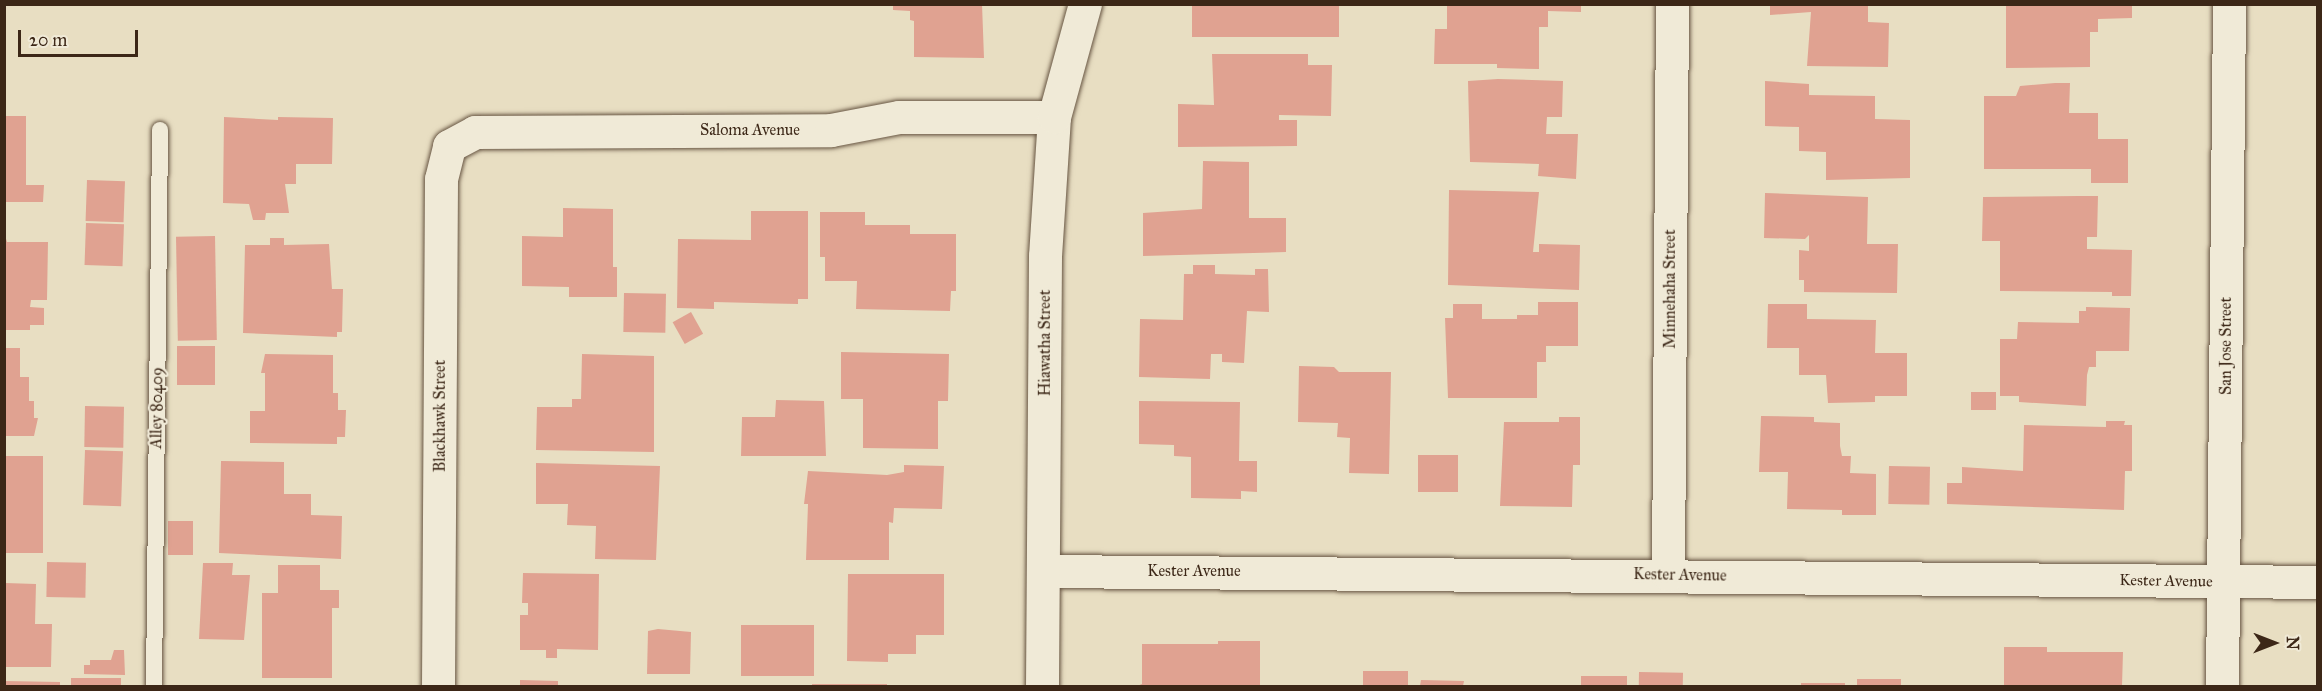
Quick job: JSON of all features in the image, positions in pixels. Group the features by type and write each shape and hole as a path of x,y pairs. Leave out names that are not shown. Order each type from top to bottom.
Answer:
{"street":[{"name":"Hiawatha Street","path":"1042,687 1045,256 1054,117 1085,4"},
{"name":"Minnehaha Street","path":"1668,574 1672,4"},
{"name":"San Jose Street","path":"2222,687 2229,4"},
{"name":"Saloma Avenue","path":"449,146 475,132 831,130 898,117 1054,117"},
{"name":"Blackhawk Street","path":"438,687 441,179 449,146"},
{"name":"Kester Avenue","path":"1043,571 1668,574 2318,582"}],"lane":[{"name":"Alley 80409","path":"154,687 160,130"}],"building":[{"path":"893,4 982,4 984,58 914,57 914,21 910,20 910,11 893,10"},
{"path":"1192,4 1339,4 1339,37 1192,37"},
{"path":"1447,4 1581,4 1581,12 1548,11 1548,27 1539,27 1539,69 1497,68 1497,64 1434,64 1435,29 1447,29"},
{"path":"1770,4 1868,4 1868,22 1889,23 1888,67 1807,66 1811,12 1770,15"},
{"path":"2006,4 2132,4 2132,18 2098,19 2098,32 2090,32 2090,67 2006,68"},
{"path":"1212,54 1308,54 1308,65 1332,65 1331,116 1279,115 1279,120 1297,120 1297,146 1178,147 1178,104 1214,105"},
{"path":"1498,79 1563,81 1562,117 1547,117 1546,134 1578,134 1576,179 1538,176 1539,164 1470,162 1468,81"},
{"path":"1765,81 1809,84 1809,95 1875,96 1875,119 1910,120 1910,178 1826,180 1826,152 1799,151 1799,127 1765,126"},
{"path":"2070,83 2069,113 2098,113 2098,139 2128,139 2128,183 2091,183 2091,169 1984,169 1984,96 2016,96 2020,86"},
{"path":"4,116 26,116 26,185 44,185 43,202 4,202"},
{"path":"224,117 278,120 278,117 333,118 332,164 296,164 296,184 285,184 289,213 266,213 265,220 253,220 249,204 223,203"},
{"path":"1203,161 1249,162 1249,218 1286,218 1286,252 1143,256 1143,213 1202,209"},
{"path":"87,180 125,181 124,222 86,221"},
{"path":"1449,190 1539,192 1533,252 1539,252 1539,244 1580,245 1579,290 1448,285"},
{"path":"1765,193 1868,197 1867,244 1898,244 1897,293 1804,292 1804,280 1799,280 1799,250 1809,251 1809,235 1805,239 1764,238"},
{"path":"2098,196 2097,237 2087,237 2087,249 2132,250 2131,296 2112,296 2112,292 2000,291 2000,241 1982,241 1983,197"},
{"path":"563,208 613,209 613,267 617,267 617,297 569,297 569,287 522,286 522,236 563,237"},
{"path":"751,211 808,211 808,299 798,299 798,304 714,302 714,309 677,308 678,239 751,240"},
{"path":"820,212 865,212 865,225 910,225 910,234 956,234 956,291 951,291 950,311 856,309 857,281 825,281 825,257 820,257"},
{"path":"86,223 124,224 123,266 85,265"},
{"path":"4,232 7,242 48,242 47,300 31,300 30,307 44,308 44,325 30,325 30,330 4,330"},
{"path":"215,236 217,340 178,341 176,237"},
{"path":"270,238 284,238 284,245 329,244 332,289 343,289 342,332 337,332 337,337 243,333 245,245 270,245"},
{"path":"1193,265 1215,265 1215,274 1255,275 1255,269 1268,269 1269,312 1247,311 1244,363 1222,362 1222,354 1211,354 1210,379 1139,377 1140,319 1183,320 1184,274 1193,274"},
{"path":"624,293 666,294 665,333 623,332"},
{"path":"1538,302 1578,302 1578,346 1546,346 1546,362 1537,362 1537,398 1448,398 1445,318 1453,318 1453,304 1482,304 1482,319 1517,319 1517,315 1538,315"},
{"path":"1768,304 1807,304 1807,319 1876,320 1875,353 1907,353 1907,396 1875,396 1875,402 1828,403 1826,375 1799,375 1799,348 1767,348"},
{"path":"2086,307 2130,308 2129,351 2096,351 2096,367 2089,367 2087,375 2086,406 2019,402 2019,396 2000,396 2000,339 2017,339 2018,322 2079,323 2079,311 2086,311"},
{"path":"691,312 703,334 685,344 673,322"},
{"path":"177,346 215,346 215,385 177,385"},
{"path":"4,348 20,348 20,377 29,377 29,401 34,401 34,418 38,418 34,436 4,436"},
{"path":"841,352 949,354 948,401 938,401 938,449 863,448 863,399 841,399"},
{"path":"265,354 333,355 333,393 338,393 338,410 346,410 345,437 337,437 337,444 250,443 250,411 265,411 265,373 261,373"},
{"path":"582,354 654,356 654,452 536,450 537,407 572,407 572,399 581,399"},
{"path":"1299,366 1334,367 1339,372 1391,372 1389,474 1349,473 1350,438 1337,437 1338,423 1298,422"},
{"path":"1971,392 1996,392 1996,410 1971,410"},
{"path":"776,400 824,401 826,456 741,456 742,417 775,417"},
{"path":"1139,401 1240,402 1239,461 1257,461 1257,492 1241,491 1241,499 1191,498 1191,457 1174,456 1174,445 1139,444"},
{"path":"85,406 124,407 123,448 84,447"},
{"path":"1761,416 1814,417 1814,422 1840,423 1842,456 1851,456 1850,473 1876,474 1876,515 1842,515 1842,510 1787,509 1788,472 1759,472"},
{"path":"1559,417 1580,417 1580,465 1573,465 1572,507 1500,506 1504,422 1559,422"},
{"path":"2106,421 2125,421 2124,425 2132,425 2132,471 2125,471 2124,510 1947,504 1947,483 1962,483 1962,467 2023,471 2024,425 2106,427"},
{"path":"85,450 123,451 121,506 83,505"},
{"path":"1418,455 1458,455 1458,492 1418,492"},
{"path":"4,456 43,456 43,553 4,553"},
{"path":"221,461 284,462 284,494 311,494 311,515 342,516 341,559 219,553"},
{"path":"536,463 660,466 656,560 595,559 596,526 567,525 568,504 536,504"},
{"path":"904,465 944,466 942,509 894,508 893,523 889,522 889,560 806,560 808,504 804,504 808,471 887,475 904,472"},
{"path":"1889,466 1930,467 1929,505 1888,504"},
{"path":"168,521 193,521 193,555 168,555"},
{"path":"47,562 86,563 85,598 46,597"},
{"path":"203,563 233,563 232,575 250,575 244,640 199,639"},
{"path":"278,565 320,565 320,590 339,590 339,608 332,608 332,678 262,678 262,593 278,593"},
{"path":"523,573 599,574 598,650 557,649 557,658 546,658 546,650 520,650 520,615 528,615 528,603 522,603"},
{"path":"848,574 944,574 944,635 916,635 916,654 888,654 888,662 847,661"},
{"path":"5,583 36,584 35,624 52,624 51,667 5,667"},
{"path":"741,625 814,625 814,676 741,676"},
{"path":"658,629 691,632 690,674 647,674 648,631"},
{"path":"1218,641 1260,641 1260,686 1137,686 1142,684 1142,644 1218,644"},
{"path":"2004,647 2047,647 2047,652 2123,652 2122,686 2004,686"},
{"path":"114,650 124,650 125,675 84,674 84,665 90,665 90,660 111,660"},
{"path":"1363,671 1408,671 1408,686 1363,686"},
{"path":"1639,672 1683,673 1683,686 1639,686"},
{"path":"1581,676 1627,676 1627,686 1581,686"},
{"path":"71,678 121,678 121,686 71,686"},
{"path":"1857,679 1901,679 1901,686 1857,686"},
{"path":"520,680 558,681 558,686 520,686"},
{"path":"1421,680 1464,681 1463,686 1420,686"},
{"path":"4,681 60,682 60,686 4,686"},
{"path":"1801,683 1845,683 1845,686 1801,686"},
{"path":"812,684 887,684 887,686 812,686"}]}
